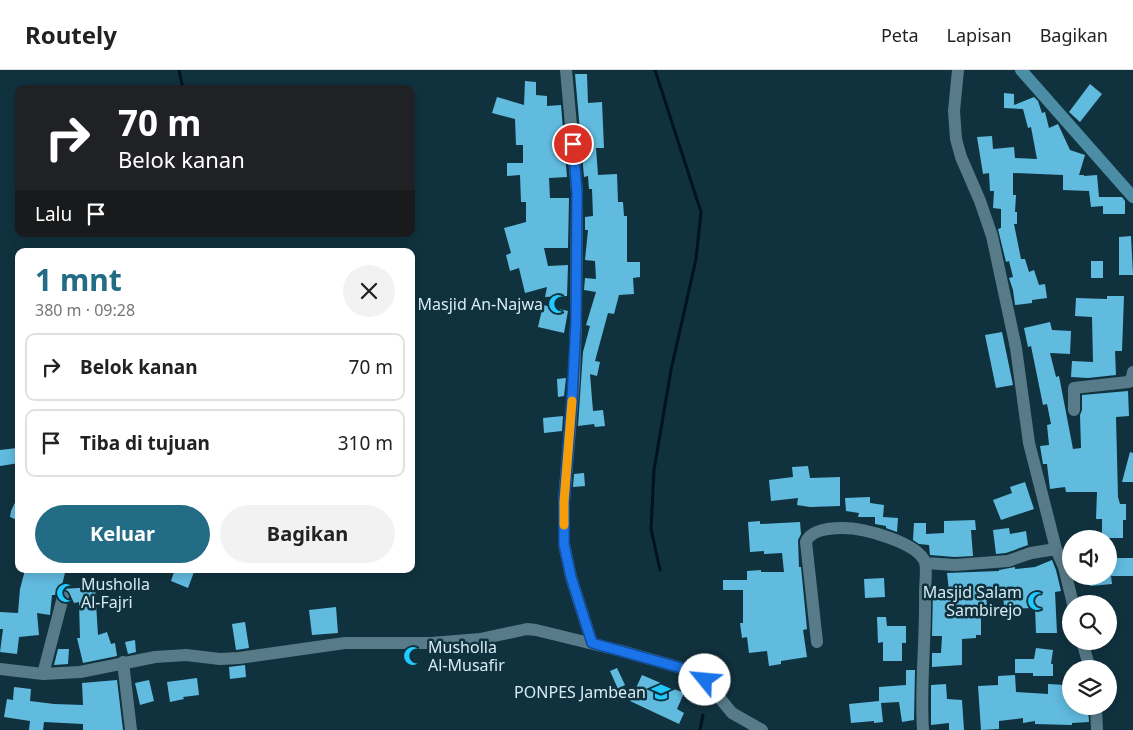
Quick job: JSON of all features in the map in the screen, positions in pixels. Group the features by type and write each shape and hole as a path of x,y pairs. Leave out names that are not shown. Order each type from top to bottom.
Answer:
{"main road":[{"path":"1021,70 1133,197"}],"street":[{"path":"566,70 577,192 576,322 564,502 564,544 571,577 592,643"},
{"path":"958,70 954,111 956,139 961,157 980,201 992,236 1016,348 1029,443 1056,549 1064,568 1071,595"},
{"path":"1074,410 1074,388 1128,382 1131,381 1133,372"},
{"path":"817,642 806,542 809,536 823,530 841,528 880,534 910,547 925,563 926,640 922,688 923,730"},
{"path":"925,563 955,565 1008,560 1030,553 1056,549"},
{"path":"43,674 63,597"},
{"path":"0,669 43,674 80,672 155,657 186,655 220,659 239,658 345,644 431,643 480,639 527,629 547,631 685,669 700,677 709,685 732,713 762,730"},
{"path":"123,662 131,730"},
{"path":"1096,715 1097,730"}],"building":[{"path":"575,74 587,74 588,103 602,102 604,148 596,148 598,175 617,174 618,202 623,202 624,216 627,216 627,262 640,262 640,277 633,278 634,294 619,295 614,314 608,313 595,361 600,362 597,376 590,374 593,411 603,410 605,426 595,427 594,424 578,426 583,352 590,326 586,325 596,292 584,290 585,278 596,279 595,261 585,260 588,230 585,230 585,217 593,216 592,189 589,189 588,176 584,177"},
{"path":"525,81 536,82 536,95 547,96 547,106 561,105 567,177 549,178 550,198 569,198 568,248 544,248 548,266 568,265 567,296 545,297 547,287 525,293 519,268 510,271 506,255 511,253 504,228 526,222 526,202 521,202 520,175 507,176 507,163 523,163 523,145 516,145 515,119 492,113 497,97 524,105"},
{"path":"1090,84 1102,94 1080,122 1069,112"},
{"path":"1004,93 1014,94 1014,105 1034,97 1038,101 1042,113 1045,112 1049,128 1058,124 1070,150 1085,155 1079,175 1097,175 1099,197 1122,197 1125,201 1125,214 1103,214 1103,206 1091,207 1089,191 1063,190 1063,175 1013,173 1013,195 1016,195 1015,212 1017,212 1017,224 1014,224 1021,259 1025,259 1029,272 1034,270 1039,285 1045,284 1047,298 1032,300 1032,303 1015,305 1009,278 1013,277 1009,261 1006,262 998,229 1001,228 1001,209 993,208 994,191 990,191 989,173 983,174 977,137 992,136 993,149 1014,147 1015,158 1037,159 1031,127 1028,128 1023,109 1004,108"},
{"path":"1131,236 1133,275 1119,275 1119,237"},
{"path":"1091,261 1103,261 1103,278 1091,278"},
{"path":"1107,296 1124,296 1122,351 1115,351 1116,375 1088,378 1071,377 1072,361 1093,362 1092,317 1075,316 1076,298 1107,299"},
{"path":"543,305 568,311 564,333 538,327"},
{"path":"1050,322 1052,330 1071,331 1070,354 1050,353 1056,377 1059,376 1073,449 1081,448 1080,415 1082,395 1128,391 1129,416 1116,417 1118,497 1120,504 1126,504 1126,520 1123,520 1123,538 1117,538 1117,530 1102,530 1102,519 1096,519 1097,492 1066,492 1065,487 1050,489 1047,464 1043,464 1040,446 1049,445 1047,425 1051,424 1047,404 1043,405 1031,346 1028,347 1024,328"},
{"path":"1002,332 1013,385 996,388 985,335"},
{"path":"566,378 564,396 558,397 557,379"},
{"path":"563,416 562,431 544,433 543,418"},
{"path":"15,448 15,464 0,466 0,450"},
{"path":"1130,452 1133,453 1133,482 1122,482"},
{"path":"808,466 810,478 840,477 840,506 810,507 797,505 798,498 771,501 769,480 793,477 792,467"},
{"path":"584,473 585,486 573,487 574,474"},
{"path":"1025,482 1034,509 1001,520 993,500 1012,493 1010,487"},
{"path":"870,497 870,503 884,505 883,517 898,518 897,532 886,528 886,526 875,524 875,517 858,517 859,513 846,511 845,498"},
{"path":"15,502 15,519 10,517"},
{"path":"975,520 976,530 971,530 973,556 930,555 929,545 919,544 913,540 914,523 926,523 926,534 944,533 944,521"},
{"path":"760,521 760,524 800,522 801,534 798,540 799,567 801,567 807,629 803,630 807,657 781,661 781,664 769,666 767,651 749,653 747,637 742,638 740,623 743,623 743,590 723,590 723,580 747,580 747,571 784,572 782,553 764,554 764,551 750,552 748,522"},
{"path":"1009,528 1010,534 1026,531 1028,545 1006,553 996,554 993,530"},
{"path":"1117,558 1133,558 1133,576 1117,576"},
{"path":"1052,560 1061,591 1055,592 1057,633 1036,633 1035,608 1004,609 1003,588 986,589 987,609 981,609 981,635 976,635 976,638 962,639 962,665 932,667 932,653 941,653 942,636 932,636 933,592 949,591 947,573 999,571 1015,567 1015,569 1035,567"},
{"path":"24,573 65,573 61,589 95,587 98,635 107,632 111,644 115,643 117,656 83,663 77,638 80,638 79,602 74,603 69,592 65,589 52,595 50,615 37,613 39,635 19,637 17,654 0,652 3,629 0,629 0,612 18,613 20,589"},
{"path":"174,573 194,573 188,588 171,581"},
{"path":"884,578 885,597 865,598 864,579"},
{"path":"336,607 338,633 312,635 309,610"},
{"path":"877,617 886,617 887,626 906,626 906,643 902,643 902,661 883,661 883,642 878,643"},
{"path":"245,622 249,648 236,650 232,624"},
{"path":"135,640 136,652 128,654 125,642"},
{"path":"1036,648 1053,650 1051,664 1053,664 1053,676 1033,676 1033,673 1015,673 1015,659 1034,659"},
{"path":"58,649 69,649 68,664 54,665"},
{"path":"245,665 246,677 230,679 229,667"},
{"path":"617,668 625,685 618,689 610,671"},
{"path":"906,670 915,670 914,720 902,722 899,702 881,703 883,722 851,723 849,704 879,701 879,687 906,685"},
{"path":"642,675 684,693 677,709 684,713 679,724 630,701"},
{"path":"1015,675 1016,692 1048,694 1048,684 1062,685 1062,715 1088,715 1089,722 1072,723 1072,725 1035,724 1035,721 1023,723 1023,718 999,721 999,729 981,730 978,686 998,685 998,676"},
{"path":"197,678 199,695 183,697 184,699 170,702 167,682"},
{"path":"117,680 123,730 83,730 83,724 44,722 43,730 29,730 30,721 4,717 7,699 13,700 14,687 31,689 30,701 83,705 82,683"},
{"path":"149,680 154,701 140,705 135,683"},
{"path":"946,684 947,699 962,700 964,730 949,730 949,723 931,725 931,685"}],"waterway":[{"path":"179,70 182,85"},
{"path":"655,70 701,212 696,259 671,370 654,470 651,529 660,570"},
{"path":"700,730 703,715"}],"slow traffic":[{"path":"564,525 572,401"}],"place":[{"name":"Masjid An-Najwa","path":"558,304"},
{"name":"Musholla Al-Fajri","path":"66,593"},
{"name":"Masjid Salam Sambirejo","path":"1037,601"},
{"name":"Musholla Al-Musafir","path":"413,656"},
{"name":"PONPES Jambean","path":"661,692"}],"route":[{"path":"573,144 577,192 576,322 564,502 564,544 571,577 592,643 685,669 705,680"}]}
